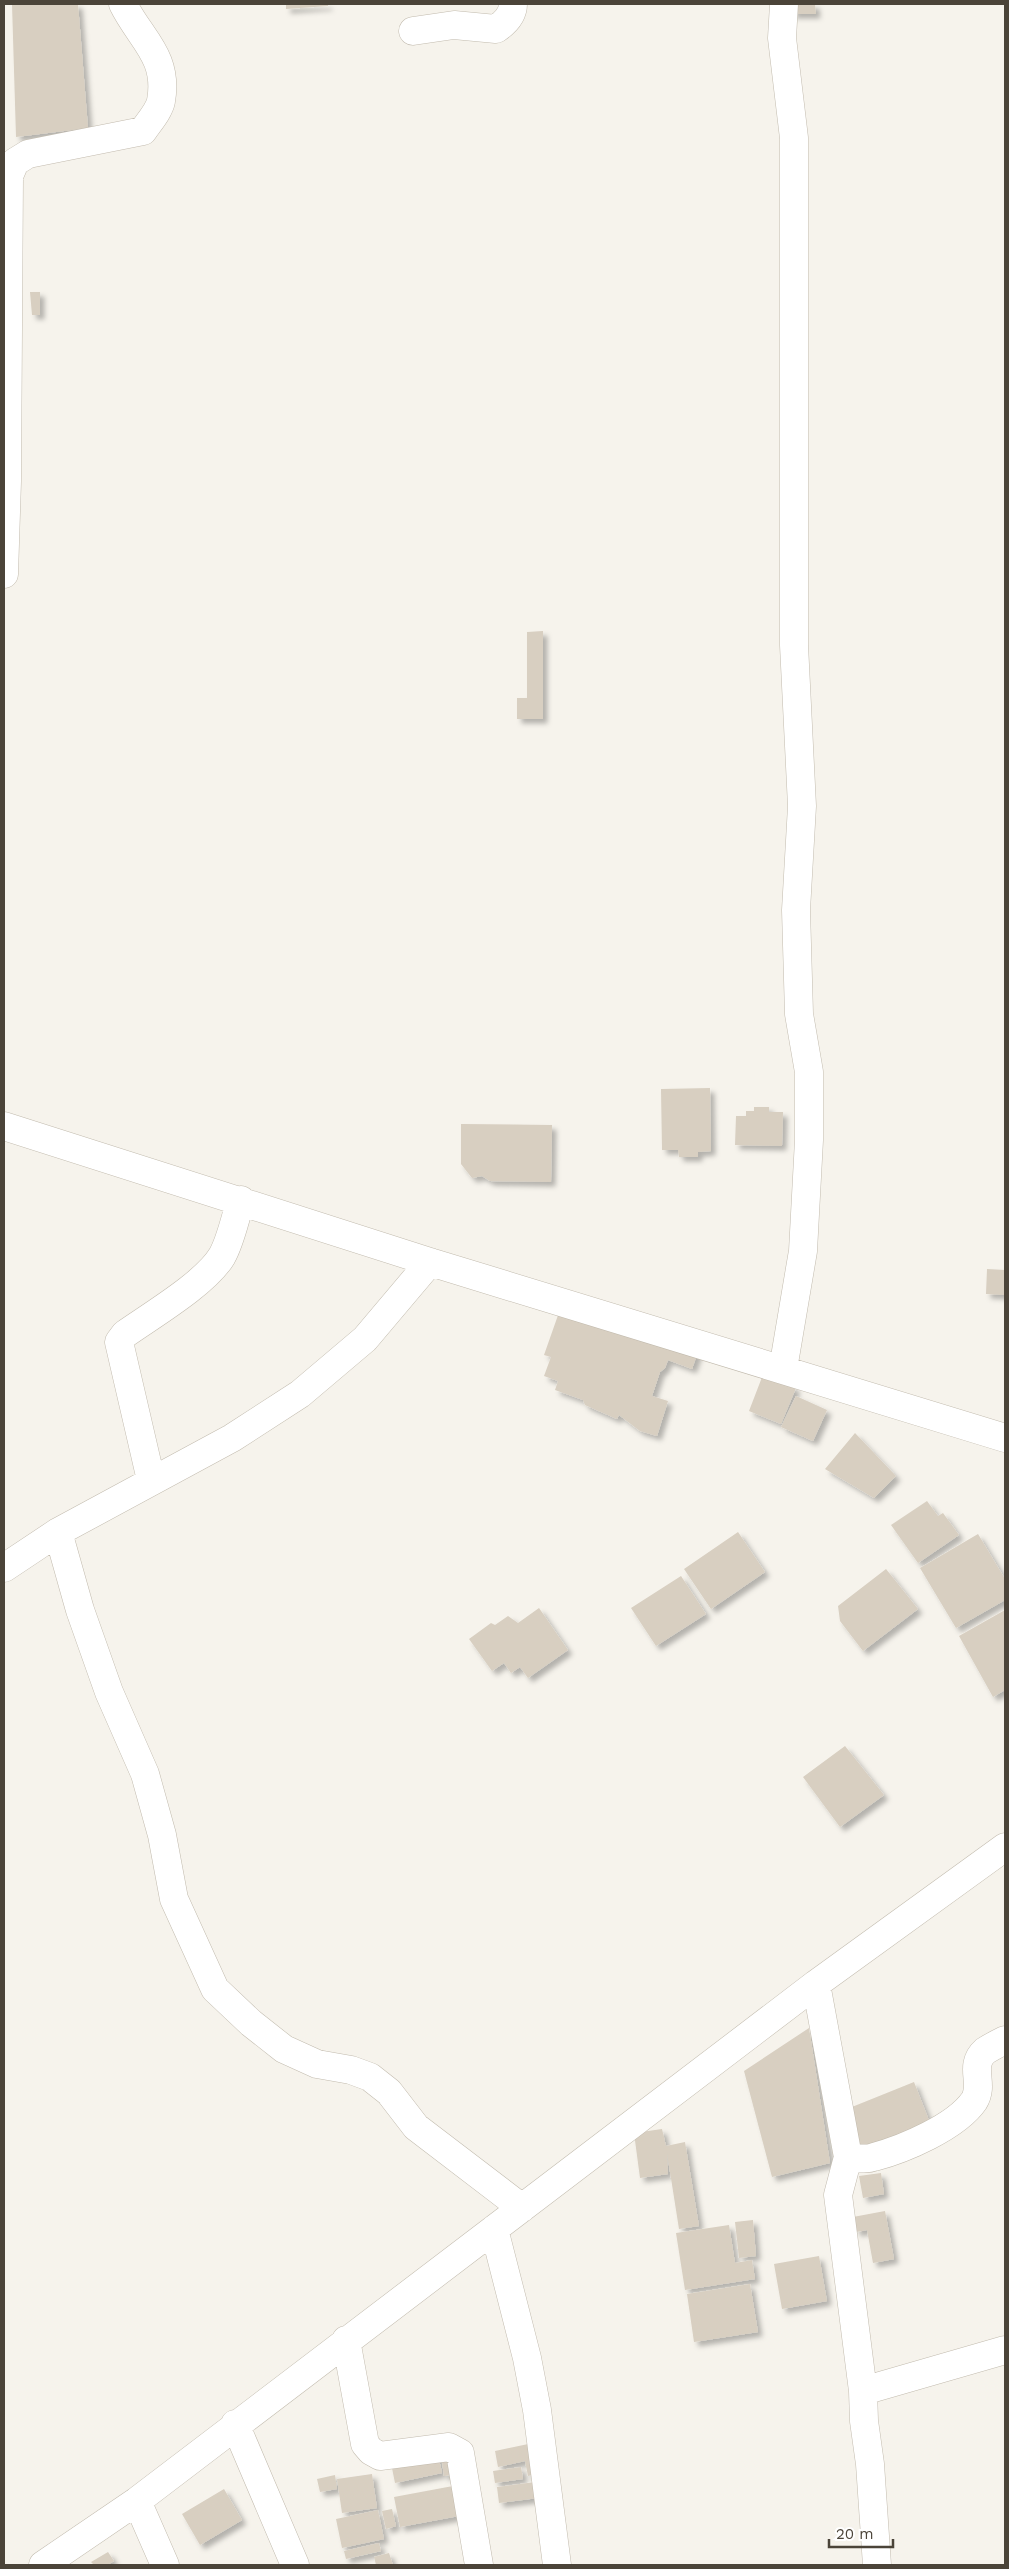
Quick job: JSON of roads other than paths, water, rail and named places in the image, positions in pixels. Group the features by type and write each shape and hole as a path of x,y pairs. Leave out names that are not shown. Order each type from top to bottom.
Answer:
{"street":[{"path":"4,574 8,481 9,176 15,162 28,154 143,131 161,102 160,64 149,41 122,4"},
{"path":"413,32 454,25 496,30 506,22 513,9 513,4"},
{"path":"782,1369 803,1251 809,1140 807,1119 809,1072 799,1014 796,929 802,806 794,645 794,138 782,38 784,4"},
{"path":"4,1126 241,1200 430,1262 1005,1438"},
{"path":"150,1480 119,1342 125,1334 180,1296 213,1268 222,1255 241,1200"},
{"path":"4,1568 58,1532 150,1480 232,1438 300,1394 365,1339 430,1262"},
{"path":"58,1532 80,1610 109,1692 144,1774 162,1835 174,1899 215,1989 251,2023 284,2048 316,2064 351,2070 370,2077 389,2092 416,2127 522,2208"},
{"path":"43,2565 137,2501 235,2424 816,1984 1005,1847"},
{"path":"816,1984 848,2157 838,2195 863,2391 877,2565"},
{"path":"848,2157 873,2158 918,2141 959,2116 974,2101 980,2088 976,2070 978,2060 985,2052 1005,2040"},
{"path":"494,2229 515,2306 537,2410 557,2565"},
{"path":"346,2340 365,2444 370,2451 380,2456 448,2447 460,2453 478,2565"},
{"path":"863,2391 1005,2350"},
{"path":"235,2424 295,2565"},
{"path":"137,2501 165,2565"}]}
